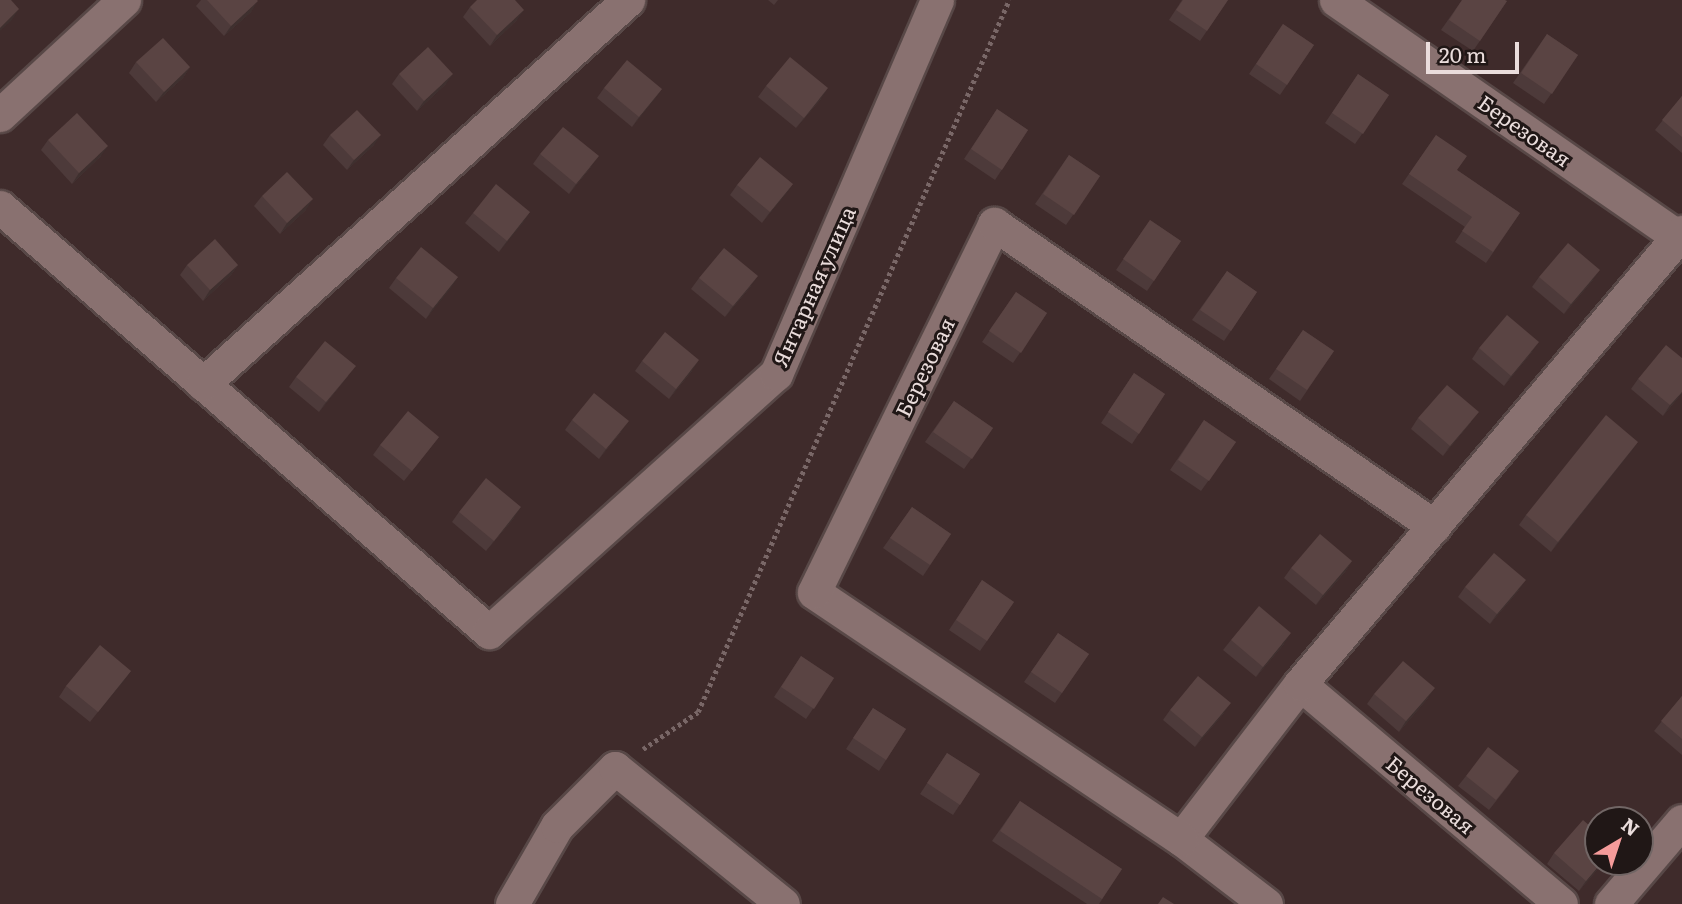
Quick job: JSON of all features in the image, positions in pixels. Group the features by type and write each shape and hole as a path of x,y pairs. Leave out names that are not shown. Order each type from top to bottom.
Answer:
{"street":[{"path":"0,115 124,0"},
{"path":"0,207 203,384 628,0"},
{"name":"Янтарная улица","path":"203,384 489,632 775,374 937,0"},
{"name":"Березовая","path":"1181,839 1300,684 1680,234 1336,0"},
{"name":"Березовая","path":"1266,904 1181,839 814,592 994,224 1434,526"},
{"name":"Березовая","path":"1300,684 1561,904"},
{"path":"512,904 557,826 615,768 783,904"},
{"path":"1611,904 1682,821"}],"path":[{"path":"615,768 698,712 1009,0"}],"building":[{"path":"0,0 11,0 19,9 0,28"},
{"path":"207,0 257,0 258,1 231,26"},
{"path":"477,0 515,0 524,10 497,35 470,7"},
{"path":"1183,0 1228,0 1207,31 1176,10"},
{"path":"1462,0 1507,1 1480,41 1449,20"},
{"path":"1283,24 1314,45 1287,85 1256,64"},
{"path":"1547,34 1578,55 1552,94 1521,73"},
{"path":"163,38 190,67 164,92 136,62"},
{"path":"428,47 453,74 424,101 399,74"},
{"path":"790,57 828,88 804,118 766,86"},
{"path":"627,60 662,89 639,117 604,88"},
{"path":"1358,74 1389,95 1363,134 1332,113"},
{"path":"1682,96 1682,137 1662,120"},
{"path":"997,109 1028,130 1002,170 971,149"},
{"path":"357,110 381,135 354,160 330,135"},
{"path":"77,113 108,146 79,173 48,140"},
{"path":"563,127 599,156 576,184 540,154"},
{"path":"1436,135 1467,156 1457,170 1520,213 1493,252 1462,231 1472,217 1409,174"},
{"path":"1069,155 1100,176 1074,215 1043,194"},
{"path":"760,157 793,184 770,212 737,185"},
{"path":"287,172 313,199 287,223 262,196"},
{"path":"496,184 530,212 507,241 473,213"},
{"path":"1150,220 1181,241 1154,281 1123,259"},
{"path":"215,239 238,265 210,290 187,265"},
{"path":"1568,243 1600,270 1571,304 1539,277"},
{"path":"421,247 458,277 433,308 396,278"},
{"path":"724,248 758,276 733,306 699,278"},
{"path":"1227,271 1257,292 1231,331 1200,310"},
{"path":"1016,292 1047,313 1021,353 989,331"},
{"path":"1507,315 1539,342 1511,376 1479,348"},
{"path":"1303,330 1334,351 1307,390 1276,369"},
{"path":"665,332 699,360 676,389 642,361"},
{"path":"325,341 356,366 326,402 296,377"},
{"path":"1666,345 1682,358 1682,392 1670,405 1638,379"},
{"path":"1134,373 1165,394 1139,434 1108,412"},
{"path":"1447,385 1479,412 1450,446 1418,418"},
{"path":"594,393 629,421 606,449 572,420"},
{"path":"954,401 993,428 972,459 933,432"},
{"path":"408,411 439,437 412,471 380,445"},
{"path":"1606,415 1638,442 1558,542 1526,515"},
{"path":"1204,420 1236,442 1209,481 1178,460"},
{"path":"486,478 521,507 494,541 459,512"},
{"path":"912,507 951,534 930,565 890,538"},
{"path":"1320,534 1352,561 1323,595 1291,568"},
{"path":"1494,553 1526,580 1497,614 1465,587"},
{"path":"982,580 1014,602 987,641 956,620"},
{"path":"1259,606 1291,633 1263,667 1231,640"},
{"path":"1058,633 1089,654 1062,693 1031,672"},
{"path":"100,645 131,671 98,712 66,686"},
{"path":"801,656 834,678 814,709 781,687"},
{"path":"1403,661 1435,688 1406,721 1374,694"},
{"path":"1198,676 1231,703 1202,737 1170,710"},
{"path":"1682,696 1682,739 1661,721"},
{"path":"873,708 906,729 886,760 853,738"},
{"path":"1488,747 1519,771 1496,800 1466,776"},
{"path":"947,753 980,774 960,805 927,783"},
{"path":"1020,801 1122,869 1102,899 1000,831"},
{"path":"1584,821 1584,876 1590,876 1586,881 1554,853"},
{"path":"1163,897 1174,904 1158,904"}]}
